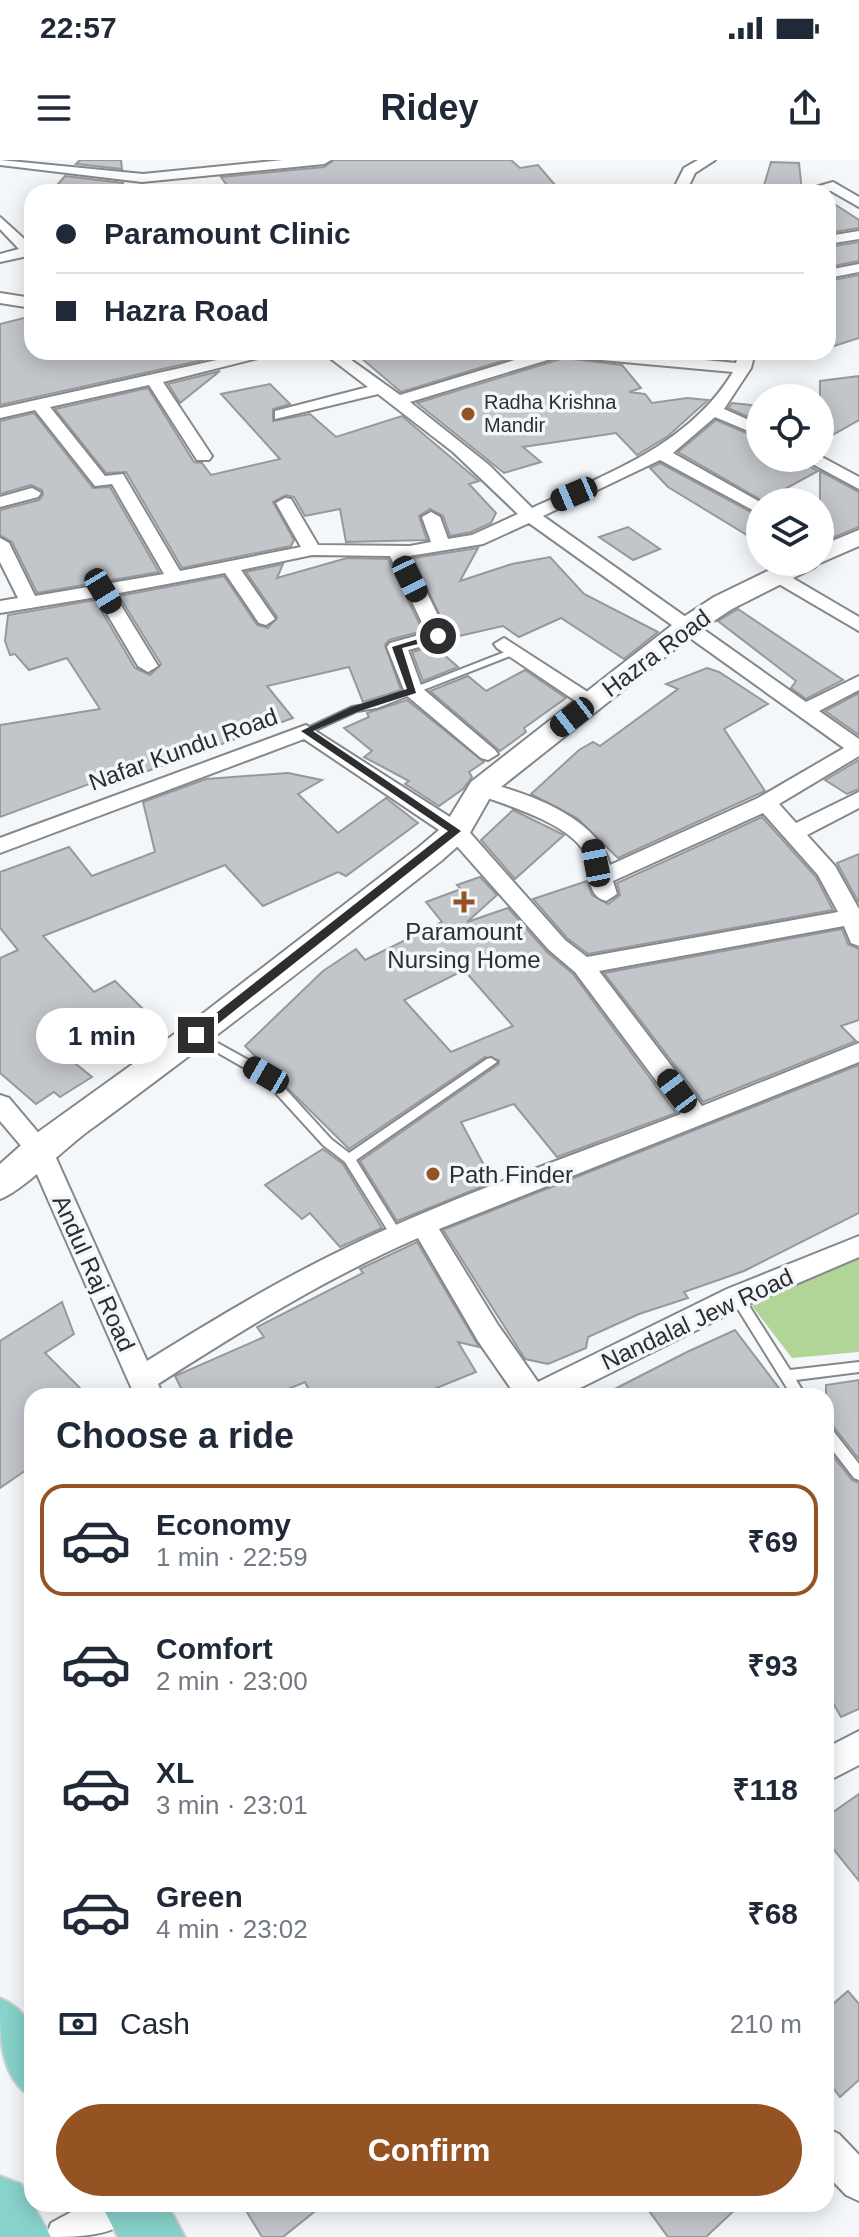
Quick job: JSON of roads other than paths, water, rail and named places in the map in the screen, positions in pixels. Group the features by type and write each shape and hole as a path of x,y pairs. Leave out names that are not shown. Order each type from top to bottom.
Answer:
{"main road":[{"name":"Hazra Road","path":"834,547 859,537"},
{"name":"Hazra Road","path":"0,1185 39,1149 196,1035 456,831 481,788 590,702 685,628 723,603 775,576"},
{"path":"0,2026 24,2058"},
{"path":"0,2205 21,2237"},
{"path":"136,2212 155,2237"}],"street":[{"path":"140,160 140,177 146,184"},
{"path":"0,161 140,177 324,160"},
{"path":"683,184 689,171 708,160"},
{"path":"836,188 859,203"},
{"path":"0,221 24,245"},
{"path":"836,239 859,235"},
{"path":"0,258 24,252"},
{"path":"836,273 859,268"},
{"path":"836,273 859,281"},
{"path":"0,298 24,302"},
{"path":"0,413 238,360"},
{"path":"341,360 508,491 528,514 858,749 766,803 602,886 593,847 572,829 481,788"},
{"path":"397,401 532,360"},
{"path":"0,607 175,578 312,550 397,551 442,548 477,540 677,444 724,400 745,360"},
{"path":"153,379 203,456"},
{"path":"281,415 380,389"},
{"path":"38,403 101,482 117,478 175,578"},
{"path":"713,410 746,425"},
{"path":"661,453 746,501"},
{"path":"834,471 859,484"},
{"path":"0,502 32,493"},
{"path":"285,503 312,550"},
{"path":"431,517 442,548"},
{"path":"0,543 30,604"},
{"path":"397,551 438,636 397,647 413,691 488,754"},
{"path":"229,566 266,619"},
{"path":"824,576 859,625"},
{"path":"103,591 148,666"},
{"path":"510,648 590,702"},
{"path":"807,710 859,682"},
{"name":"Nafar Kundu Road","path":"0,846 306,731 456,831 557,945 583,966 696,1116"},
{"path":"794,833 859,799"},
{"path":"583,966 857,932 827,871 766,803"},
{"path":"146,1388 287,1289 397,1236 490,1196 652,1138 696,1116 798,1080 859,1052"},
{"name":"Andul Raj Road","path":"0,1104 39,1149 146,1388"},
{"path":"423,1224 488,1333 529,1388"},
{"name":"Nandalal Jew Road","path":"551,1388 737,1297 859,1246"},
{"path":"834,1761 859,1747"},
{"path":"834,2155 859,2182"},
{"path":"65,2237 109,2212"}],"lane":[{"path":"306,731 355,709 374,706 413,691 510,648"},
{"path":"196,1035 266,1075 327,1142 349,1159 397,1236"},
{"path":"349,1159 491,1062"},
{"path":"737,1297 793,1388"},
{"path":"785,1376 859,1367"},
{"path":"834,1442 859,1474"}],"place":[{"name":"Radha Krishna Mandir","path":"468,414"},
{"name":"Paramount Nursing Home","path":"464,902"},
{"name":"Path Finder","path":"433,1174"}]}
